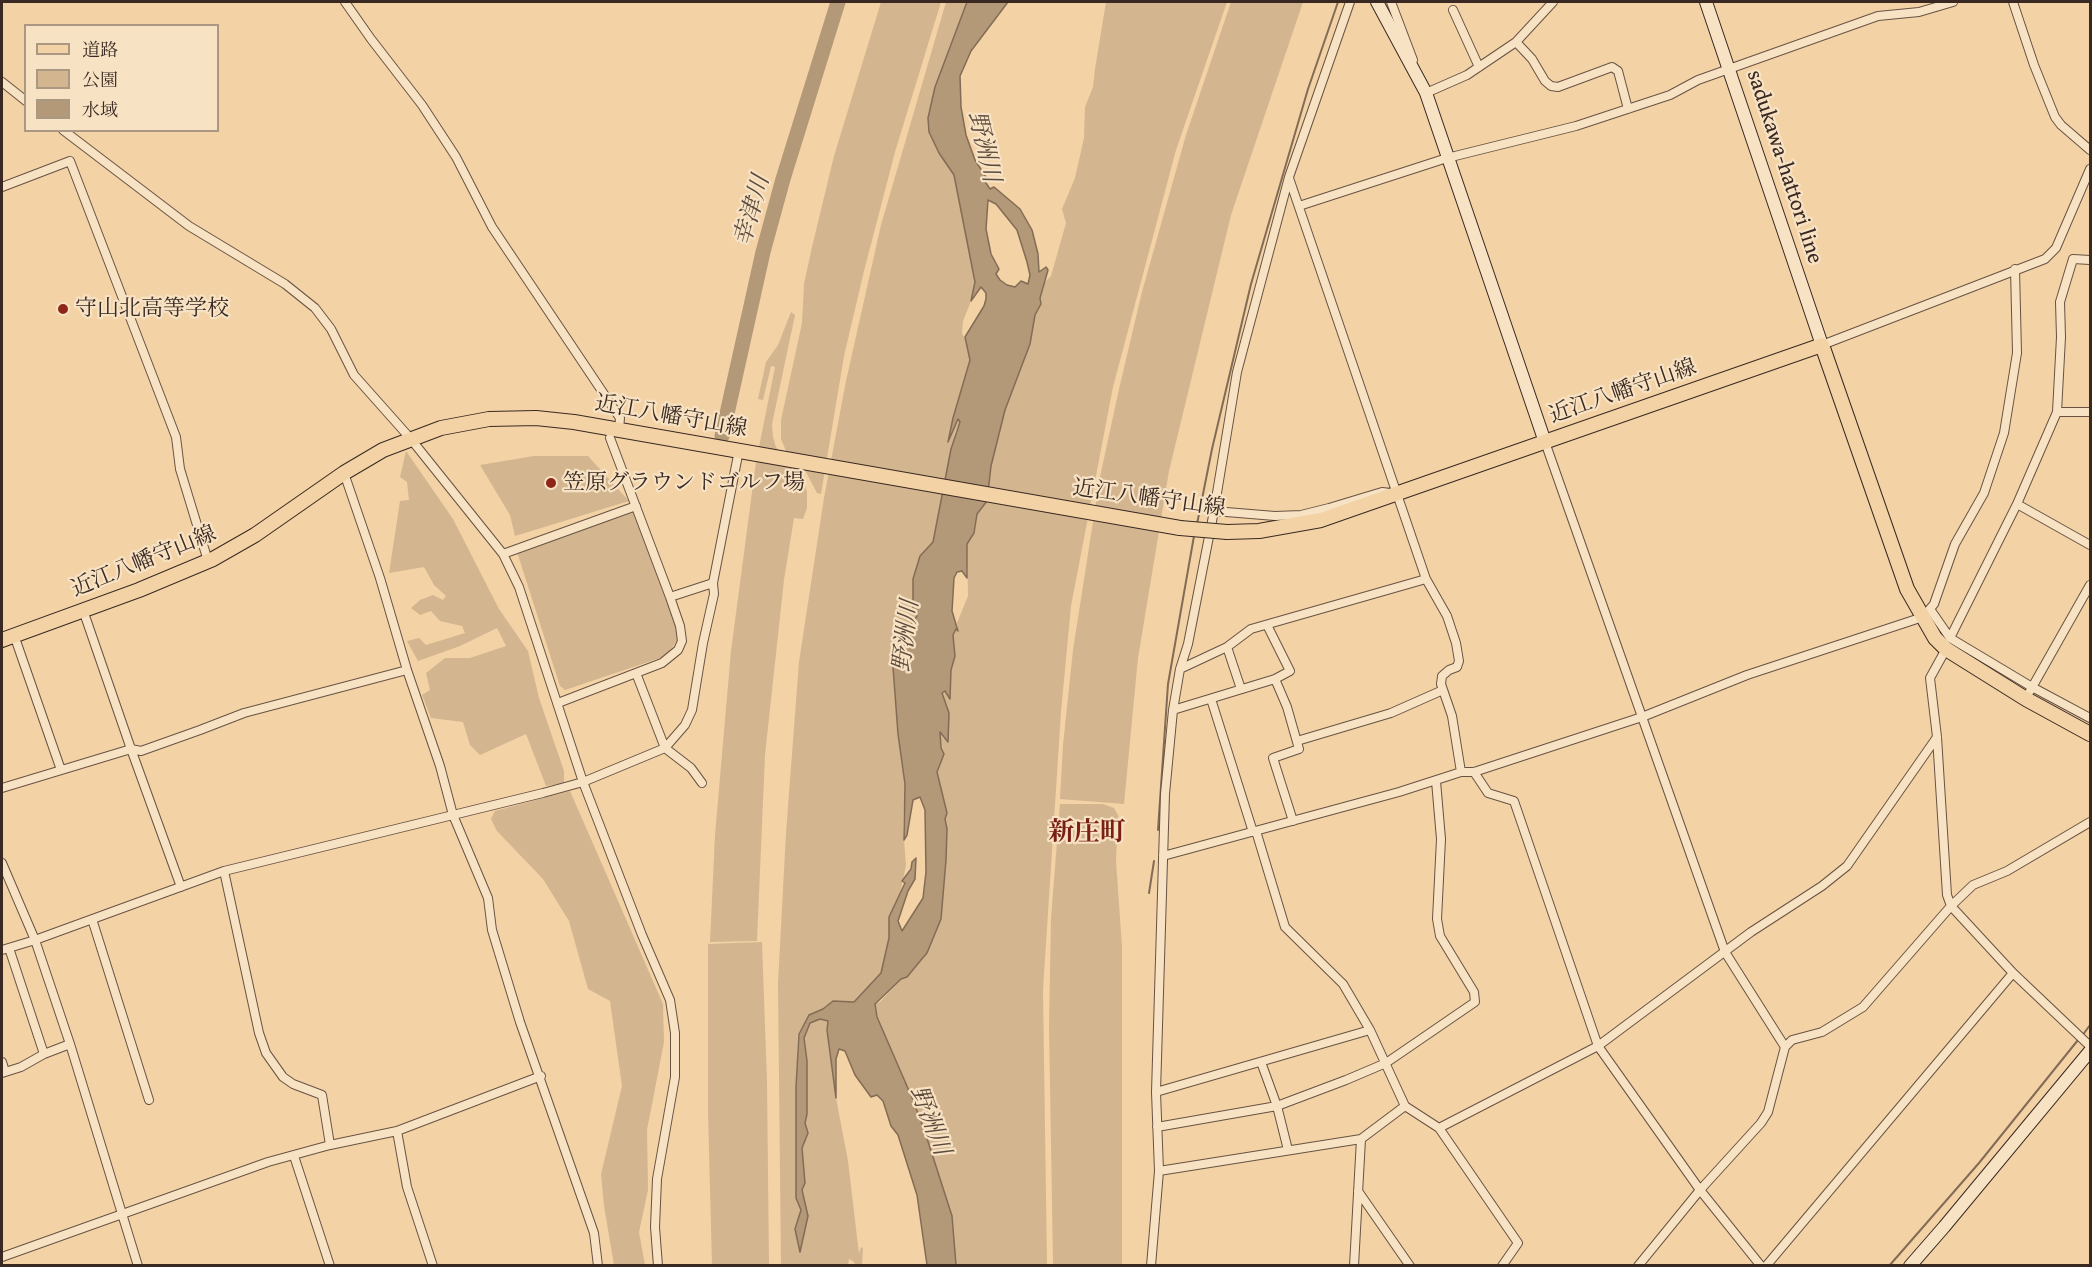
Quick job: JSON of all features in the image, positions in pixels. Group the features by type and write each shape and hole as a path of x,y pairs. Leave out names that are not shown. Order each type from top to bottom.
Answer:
{"main road":[{"name":"近江八幡守山線","path":"8,637 170,578 208,561 255,535 371,456 410,438 469,422 510,418 557,419 615,434 694,442 1177,527 1227,532 1259,531 1321,520 1821,345"},
{"path":"1821,345 1906,589 1926,613 1935,638 2029,693 2091,734"}],"street":[{"path":"345,2 422,105 456,157 492,227 620,418 615,434 636,506 680,626 682,641 678,650 667,659 558,703"},
{"path":"1151,1266 1159,1171 1156,1092 1165,794 1173,710 1214,511 1237,372 1289,177 1350,2"},
{"path":"1377,2 1426,93 1545,442 1725,952 1785,1047"},
{"path":"1391,2 1413,59 1411,65"},
{"path":"1426,93 1467,75 1516,42 1552,2"},
{"name":"sadukawa-hattori line","path":"1706,2 1821,345"},
{"path":"1299,206 1447,158 1576,126 1628,109 1670,95 1698,80 1878,16 1919,12 1953,2"},
{"path":"2013,2 2034,65 2055,117 2091,150"},
{"path":"1453,10 1479,67"},
{"path":"1516,42 1532,59 1545,81 1551,86 1558,87 1612,67 1618,71 1628,109"},
{"path":"2,82 24,99"},
{"path":"66,132 189,226 285,284 306,300 331,329 354,375 410,438 503,554 519,587 583,782 642,935 670,1000 675,1033 675,1077 657,1179 658,1266"},
{"path":"2,186 70,161 176,437 180,469 208,561"},
{"path":"1821,345 2046,259 2056,248 2091,168"},
{"path":"1289,177 1426,579 1447,616 1459,661 1457,667 1442,676 1443,690 1452,716 1461,772"},
{"path":"2091,260 2073,259 2060,302 2061,337 2057,412 2017,504 1930,678 1937,737 1947,895 1951,906 2013,973 2091,1046"},
{"path":"1163,856 1436,781 1461,772 1474,771 1642,717 1747,675 1926,613 1934,604 1955,544 1984,493 2004,433 2017,353 2015,269"},
{"path":"2057,412 2091,412"},
{"path":"44,1054 5,949 224,872 583,782 665,748 686,724 692,710 714,594 712,583 739,450"},
{"path":"344,473 380,578 406,670 440,766 453,815 488,898 492,930 520,1022 541,1076 594,1233 598,1266"},
{"path":"1214,511 1275,516 1301,514 1382,492 1398,493"},
{"path":"2017,504 2091,545"},
{"path":"503,554 636,506"},
{"path":"1180,669 1227,647 1251,629 1426,579"},
{"path":"670,597 712,583"},
{"path":"2091,585 2029,693 2091,718"},
{"path":"84,610 181,887"},
{"path":"1173,710 1275,679 1290,671 1267,625"},
{"path":"8,637 61,770"},
{"path":"1227,647 1240,689"},
{"path":"2,788 131,749 141,751 244,713 406,670"},
{"path":"636,673 665,748 691,768 702,783"},
{"path":"1275,679 1287,707 1299,749 1273,758 1293,821"},
{"path":"1297,741 1391,713 1443,690"},
{"path":"1211,699 1285,927 1343,984 1370,1030 1405,1106 1439,1128 1518,1243 1502,1266"},
{"path":"1439,1128 1598,1046 1751,932 1822,886 1846,866 1937,737"},
{"path":"1474,771 1488,793 1514,801 1598,1046 1700,1190 1761,1266"},
{"path":"1157,1126 1277,1106 1386,1063 1475,1002 1474,992 1440,936 1437,919 1441,839 1436,781"},
{"path":"1638,1266 1700,1190 1761,1123 1768,1112 1785,1047 1792,1040 1822,1032 1863,1007 1951,906 1973,885 2007,871 2091,822"},
{"path":"2,863 35,940 70,1044 138,1266"},
{"path":"224,872 259,1033 266,1053 282,1077 293,1084 322,1095 330,1145"},
{"path":"92,919 149,1100"},
{"path":"1766,1266 2013,973"},
{"path":"1156,1092 1370,1030"},
{"path":"2,1062 3,1073 70,1044"},
{"path":"1910,1266 2091,1051"},
{"path":"1261,1062 1277,1106 1288,1150"},
{"path":"2,1257 268,1162 330,1145 397,1131 541,1076"},
{"path":"1159,1171 1361,1139 1405,1106"},
{"path":"397,1131 407,1188 434,1266"},
{"path":"1354,1266 1361,1139"},
{"path":"294,1155 330,1266"},
{"path":"1358,1190 1410,1266"}],"green space":[{"path":"881,2 941,2 895,152 864,271 844,356 821,494 817,493 805,470 786,451 781,439 781,420 802,323 804,284 812,247 834,156"},
{"path":"946,2 967,2 953,39 939,153 954,175 975,282 963,321 962,333 969,348 970,360 950,435 958,418 960,422 955,432 933,542 920,556 917,616 901,639 893,667 898,734 905,784 903,827 906,865 900,894 889,917 889,938 881,973 854,1002 833,1001 823,1009 809,1015 798,1034 796,1198 801,1210 795,1229 800,1250 808,1216 802,1190 805,1183 802,1148 808,1133 805,1123 807,1061 804,1038 810,1023 820,1019 828,1021 827,1030 836,1098 848,1161 859,1254 861,1247 863,1248 862,1265 855,1265 849,1259 848,1265 781,1266 778,983 786,833 799,662 824,498 846,381 881,225"},
{"path":"1106,2 1227,2 1176,150 1113,387 1071,606 1061,712 1043,990 1047,1265 956,1265 952,1216 925,1132 877,1017 875,1004 880,1002 901,979 907,977 941,919 947,829 945,819 947,813 937,772 941,748 940,732 944,739 942,693 945,690 950,698 951,670 955,655 953,635 956,628 958,629 957,623 968,596 967,544 974,533 977,514 987,501 991,466 1005,410 1030,344 1035,314 1041,305 1040,298 1045,282 1051,276 1066,223 1062,209 1075,178 1084,138 1085,107 1093,87"},
{"path":"1231,2 1303,2 1231,215 1169,471 1138,658 1124,804 1060,799 1073,650 1100,477 1142,292 1186,135"},
{"path":"791,312 795,315 772,424 773,437 776,447 803,480 807,492 807,508 803,519 794,518 784,580 765,755 757,941 710,942 715,835 731,651 756,462 775,367 771,366 763,400 758,399 766,362 778,345"},
{"path":"406,451 453,519 499,609 528,651 539,698 564,771 564,783 546,786 526,734 480,755 470,745 463,722 431,718 422,695 430,690 426,673 445,658 470,658 506,646 497,628 460,646 418,661 407,641 419,638 426,645 465,633 462,626 440,621 431,611 420,615 411,608 420,600 433,595 443,600 446,596 434,585 424,567 389,573 400,501 409,500 407,482 400,477"},
{"name":"笠原グラウンドゴルフ場","path":"534,456 588,456 629,501 515,536 510,515 480,465"},
{"path":"630,510 634,513 678,628 677,640 670,651 660,658 565,690 560,686 517,552"},
{"path":"570,791 663,1004 664,1042 647,1130 648,1190 639,1232 645,1265 614,1265 604,1206 601,1174 622,1086 610,1001 588,989 569,921 543,879 497,831 491,819 495,811"},
{"path":"1060,804 1103,804 1114,808 1118,815 1116,861 1122,947 1122,1265 1053,1265 1049,1024 1051,918"},
{"path":"762,942 767,1082 769,1265 712,1265 708,1111 708,944"}],"water":[{"name":"野洲川","path":"967,2 1008,2 971,51 960,76 961,107 966,135 975,160 986,177 984,180 990,189 994,187 1020,209 1032,230 1038,254 1039,272 1046,267 1048,270 1040,298 1041,304 1035,315 1030,344 1005,410 991,466 987,501 977,514 974,533 967,544 967,578 962,571 957,572 954,578 952,611 958,631 956,629 953,635 955,656 951,670 950,699 945,691 942,693 949,713 948,742 940,732 941,748 944,754 937,772 947,813 941,919 927,953 907,977 901,979 875,1004 877,1017 925,1132 952,1216 956,1265 927,1265 917,1195 898,1135 891,1126 883,1101 877,1095 871,1097 855,1075 845,1051 839,1049 836,1059 836,1098 827,1030 828,1021 820,1019 810,1023 804,1038 807,1061 805,1123 808,1133 802,1148 805,1183 802,1190 808,1216 800,1252 795,1229 801,1210 796,1198 796,1087 799,1034 809,1015 823,1009 833,1001 854,1002 881,973 889,938 889,917 905,883 902,881 916,858 915,879 908,891 898,921 902,931 923,898 926,872 925,810 920,797 913,800 907,835 904,840 905,784 898,734 893,667 901,639 917,616 913,611 913,579 920,556 933,542 951,449 960,422 958,419 948,442 970,360 965,337 986,299 986,293 981,287 971,301 975,282 954,175 939,153 929,132 928,118 935,87","holes":["988,200 996,204 1017,230 1030,275 1028,284 1021,281 1015,287 1007,285 996,274 999,269 991,254 986,229"]}],"waterway":[{"name":"幸津川","path":"722,436 763,252 783,179 838,2"},
{"path":"1197,524 1212,449 1251,284 1308,89 1338,2"},
{"path":"1158,830 1168,684 1194,536"},
{"path":"1149,893 1154,861"},
{"path":"2082,1036 2090,1025"},
{"path":"1889,1266 1979,1163 2078,1040"}],"place":[{"name":"守山北高等学校","path":"63,309"},
{"name":"笠原グラウンドゴルフ場","path":"551,483"}],"district":[{"name":"新庄町","path":"1087,833"}]}
